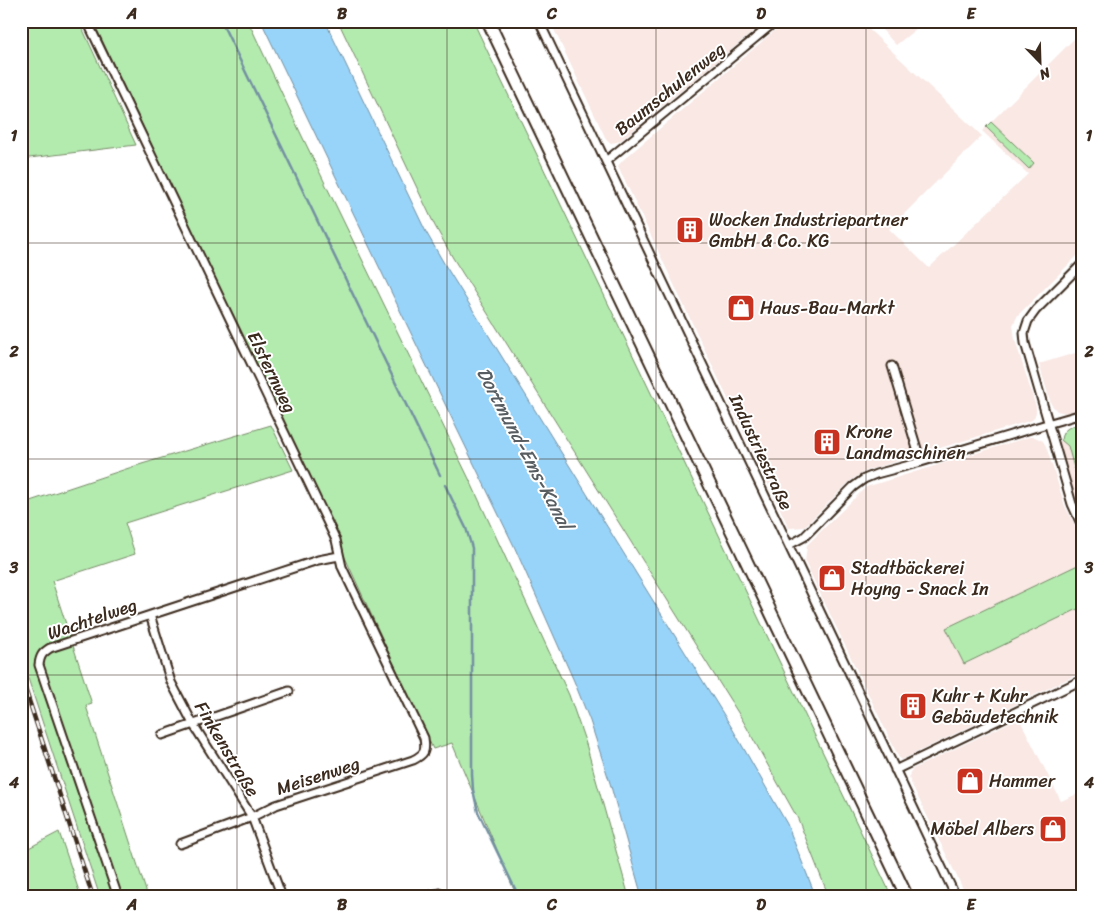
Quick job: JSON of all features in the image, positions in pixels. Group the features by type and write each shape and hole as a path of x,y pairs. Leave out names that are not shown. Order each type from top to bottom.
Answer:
{"main road":[{"path":"488,21 907,897"}],"street":[{"name":"Elsternweg","path":"87,21 336,540 342,567 424,738"},
{"name":"Industriestraße","path":"538,21 956,897"},
{"name":"Baumschulenweg","path":"606,161 776,21"},
{"path":"1082,264 1036,310 1028,321 1024,333 1047,424 1072,504 1082,526"},
{"path":"892,366 921,462"},
{"path":"789,545 804,537 853,487 864,479 1082,414"},
{"name":"Wachtelweg","path":"118,897 39,665 40,657 50,648 318,560 339,556"},
{"name":"Finkenstraße","path":"150,615 171,682 193,724 252,817 282,897"},
{"path":"895,770 1082,680"},
{"path":"162,735 289,691"},
{"name":"Meisenweg","path":"180,844 252,817 276,805 414,760 419,757 426,747 424,738"},
{"path":"423,897 441,895"}],"shaded area":[{"path":"550,21 766,21 621,140 611,143 607,141"},
{"path":"786,21 860,21 982,136 889,229 929,268 1028,174 982,131 1078,35 1065,21 1082,21 1082,251 1018,315 1013,325 1015,340 1036,407 1034,418 868,470 846,485 804,527 789,528 618,166"},
{"path":"874,21 926,21 896,45"},
{"path":"1082,351 1082,408 1066,413 1057,411 1051,404 1039,364"},
{"path":"1082,423 1082,517 1058,446 1066,429"},
{"path":"1029,437 1035,437 1043,441 1046,446 1065,506 1082,539 1082,563 946,628 965,664 1082,607 1082,672 901,760 805,562 807,545 866,487"},
{"path":"1019,718 1061,801 1082,792 1082,897 967,897 910,781 910,772 913,769"}],"green space":[{"path":"21,21 79,21 136,145 21,159"},
{"path":"93,21 248,21 472,485 569,695 586,744 629,897 517,897 452,743 433,749 281,418"},
{"path":"338,21 473,21 892,897 829,897 798,819 742,719 453,258 435,226"},
{"path":"991,122 1034,163 1029,169 986,127"},
{"path":"1082,423 1082,497 1068,446 1061,440 1065,430"},
{"path":"271,425 293,470 125,523 135,554 52,581 92,704 86,706 148,897 100,897 21,657 21,504 132,467"},
{"path":"1082,563 1082,607 964,664 946,628"},
{"path":"59,832 81,897 21,897 21,852"}],"water":[{"name":"Dortmund-Ems-Kanal","path":"261,21 325,21 426,232 732,728 787,824 816,897 642,897 610,783 590,721 574,681 514,546"}],"waterway":[{"path":"221,21 440,475"},
{"path":"445,485 466,528 472,548 473,790 478,812 519,897"}],"railway":[{"path":"21,676 93,897"}],"place":[{"name":"Wocken Industriepartner GmbH & Co. KG","path":"690,230"},
{"name":"Haus-Bau-Markt","path":"741,308"},
{"name":"Krone Landmaschinen","path":"827,442"},
{"name":"Stadtbäckerei Hoyng - Snack In","path":"832,578"},
{"name":"Kuhr + Kuhr Gebäudetechnik","path":"913,706"},
{"name":"Hammer","path":"970,781"},
{"name":"Möbel Albers","path":"1053,829"}]}
